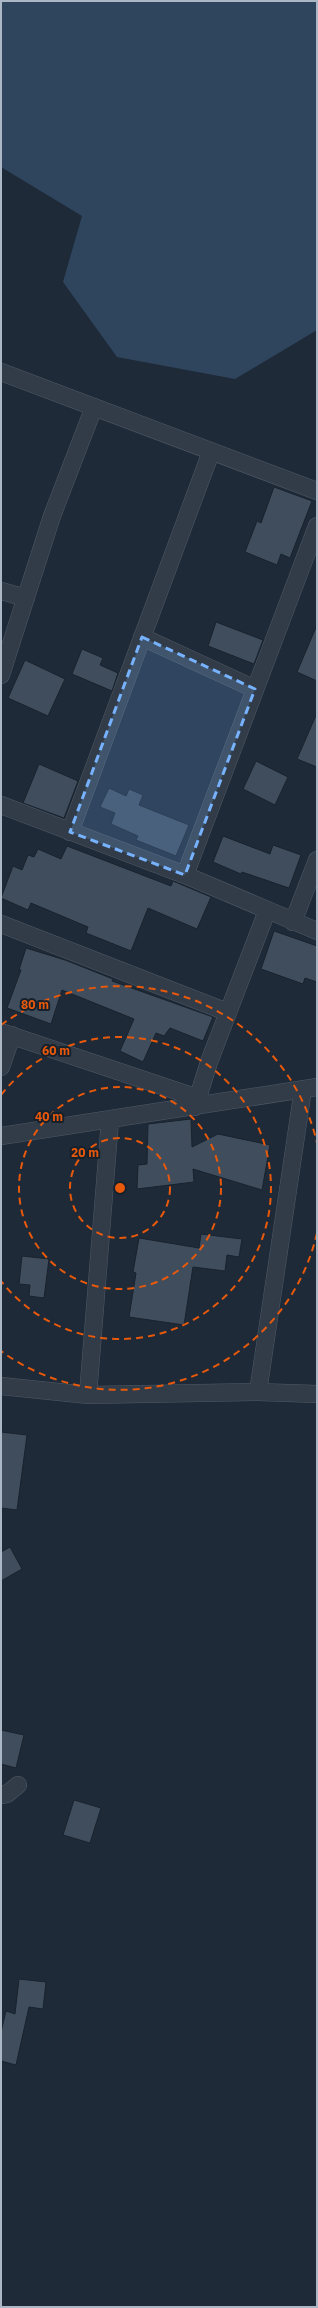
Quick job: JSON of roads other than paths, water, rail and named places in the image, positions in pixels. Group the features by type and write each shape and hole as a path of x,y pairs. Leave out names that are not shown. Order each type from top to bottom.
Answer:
{"street":[{"path":"1,372 317,491"},
{"path":"1,675 52,516 94,408"},
{"path":"70,832 211,452"},
{"path":"185,876 317,526"},
{"path":"1,591 26,598"},
{"path":"142,637 255,689"},
{"path":"1,805 185,876 317,931"},
{"path":"293,922 317,860"},
{"path":"197,1103 227,1012 267,911"},
{"path":"1,924 227,1012"},
{"path":"1,1067 7,1034 197,1103"},
{"path":"1,1136 110,1120 197,1103 310,1088 258,1392"},
{"path":"88,1395 110,1120"},
{"path":"1,1386 88,1395 258,1392 317,1394"},
{"path":"1,1795 6,1794 18,1785"}],"water":[{"path":"1,1 317,1 317,330 235,379 117,357 63,282 82,216 1,167"}]}
